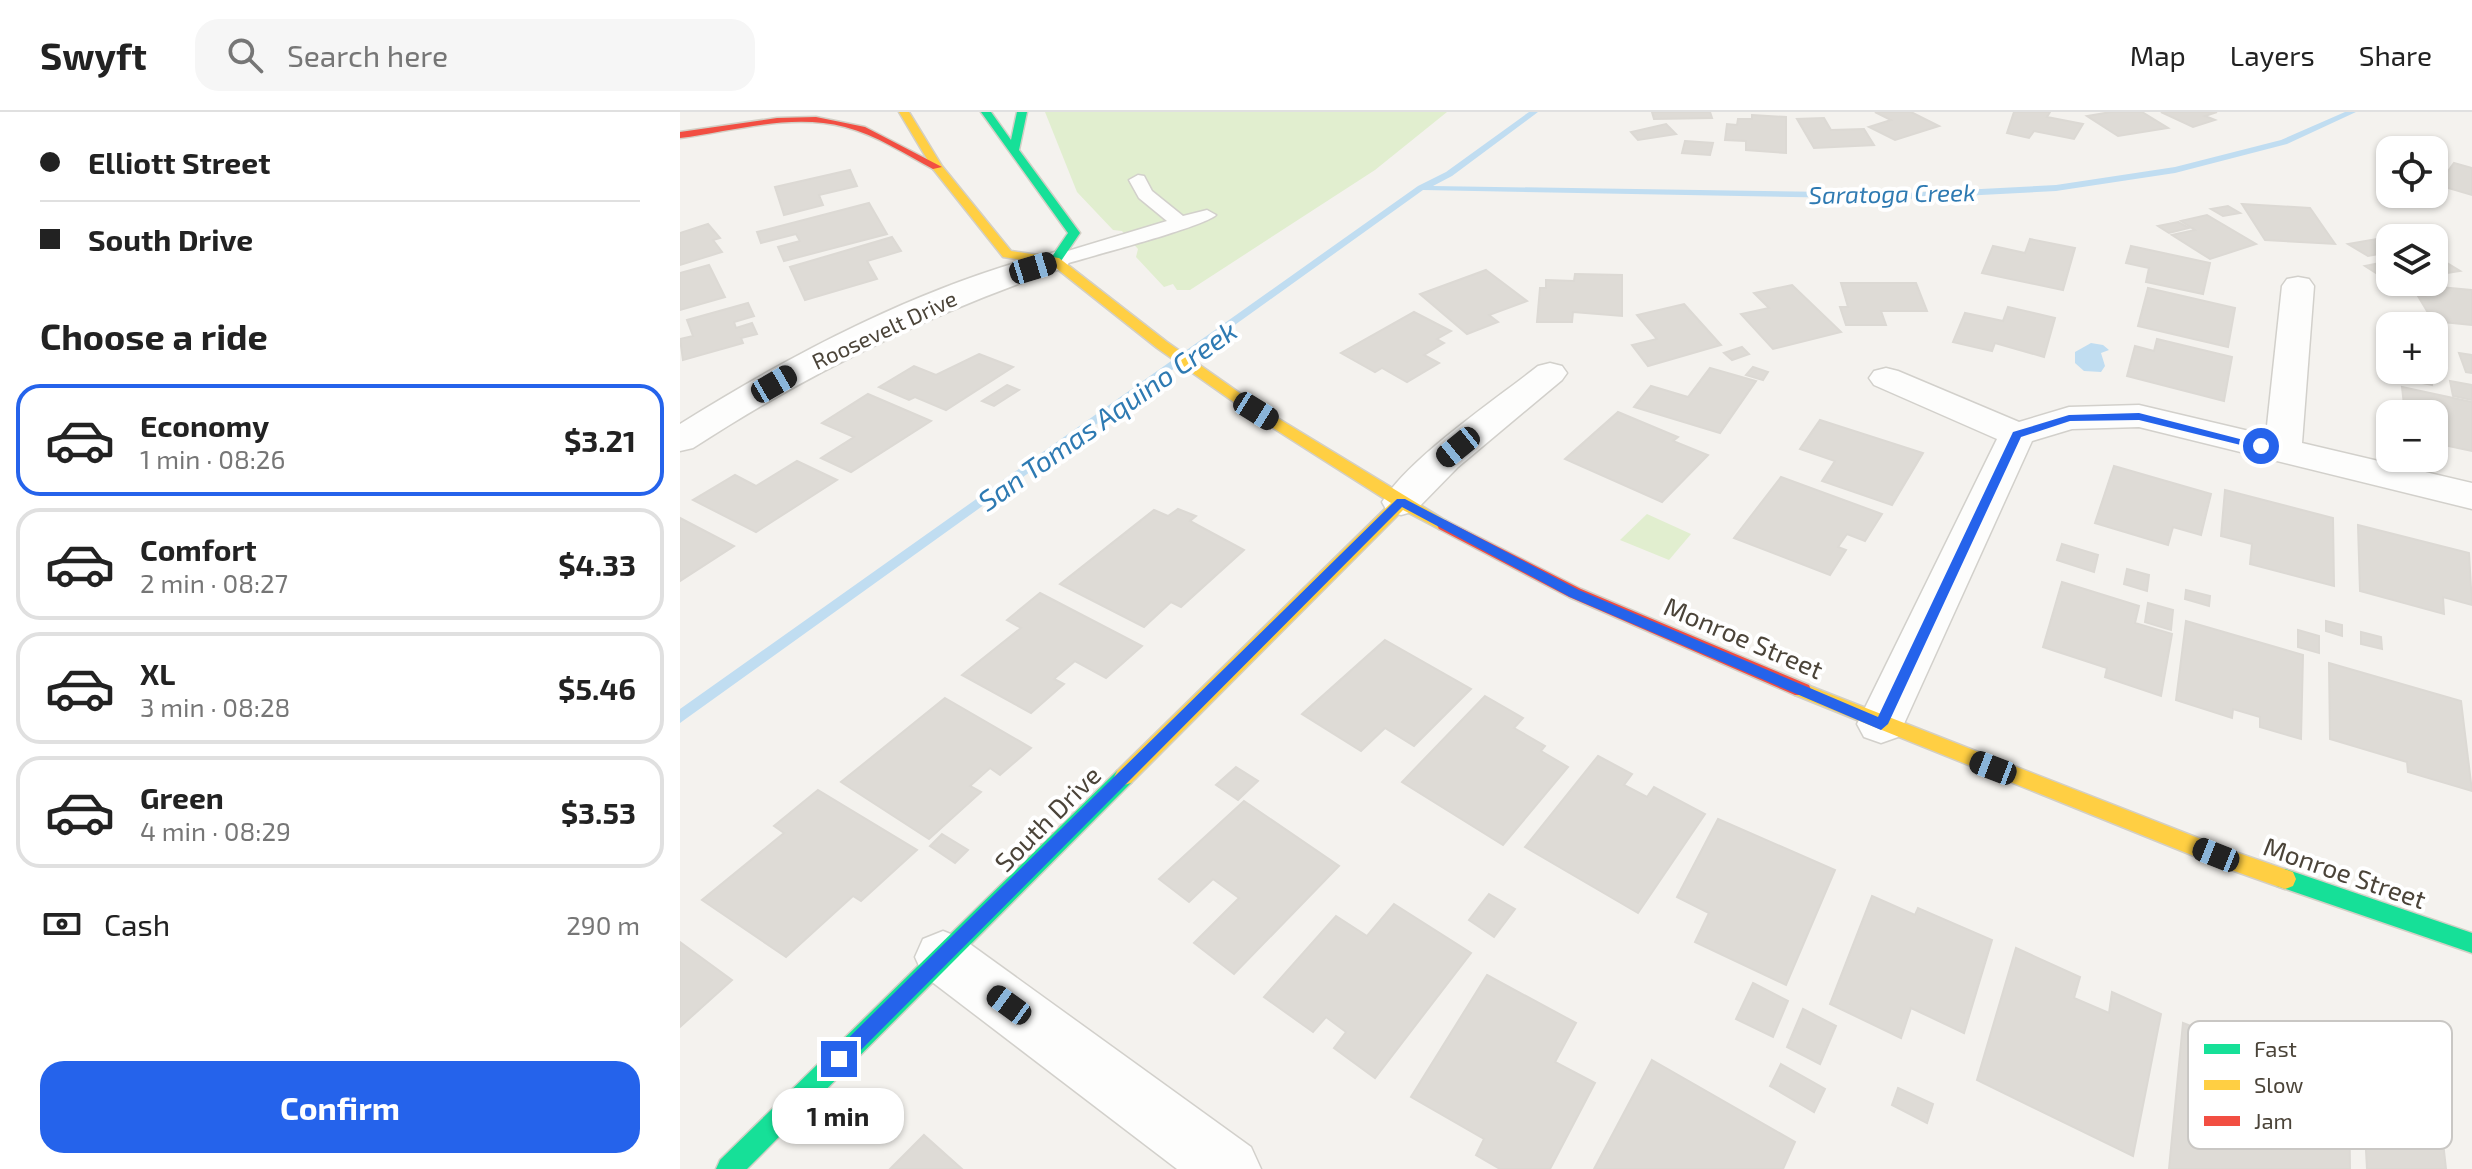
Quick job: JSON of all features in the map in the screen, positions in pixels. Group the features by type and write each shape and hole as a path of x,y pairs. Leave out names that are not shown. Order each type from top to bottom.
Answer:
{"main road":[{"path":"680,123 750,112"},
{"name":"Monroe Street","path":"904,112 937,167 1007,254 1055,261 1216,384 1401,502 1575,593 1881,724 2216,855 2472,943"},
{"path":"986,112 1074,233 1055,261"},
{"path":"1015,148 1022,112"},
{"path":"680,135 784,122 831,121 864,130 937,167"},
{"name":"South Drive","path":"729,1169 1401,502"}],"street":[{"name":"Roosevelt Drive","path":"680,440 821,357 881,326 990,281 1055,261"},
{"path":"2283,452 2298,286"},
{"path":"1401,502 1445,459 1550,373"},
{"path":"1886,378 2017,434 2069,418 2139,416 2472,496"},
{"path":"1881,724 2017,434"},
{"path":"943,957 1229,1169"}],"lane":[{"path":"1138,180 1145,194 1181,224"},
{"path":"1055,261 1207,215"}],"green space":[{"path":"1045,112 1447,112 1375,170 1190,290 1177,290 1173,284 1164,287 1136,257 1138,249 1122,231 1113,230 1077,192"},
{"path":"1647,514 1691,534 1669,560 1620,540"}],"water":[{"path":"2091,343 2103,345 2109,350 2101,353 2105,366 2101,372 2084,371 2075,363 2075,352"}],"building":[{"path":"1652,112 1710,112 1712,118 1654,119"},
{"path":"1875,112 1911,112 1939,126 1895,140 1869,127 1891,120"},
{"path":"2014,112 2050,112 2047,117 2083,124 2074,139 2034,131 2029,138 2007,133"},
{"path":"2142,112 2168,128 2118,136 2087,116"},
{"path":"2161,112 2217,112 2205,116 2215,120 2193,127"},
{"path":"1752,115 1786,117 1786,153 1746,150 1746,141 1725,140 1727,124 1737,125 1738,119 1752,119"},
{"path":"1824,118 1831,130 1864,129 1874,145 1814,148 1797,119"},
{"path":"1666,124 1676,134 1638,140 1631,132"},
{"path":"1685,141 1713,143 1710,155 1682,153"},
{"path":"2454,163 2472,168 2472,195 2448,188 2448,171"},
{"path":"850,170 857,186 819,195 823,205 784,215 775,187"},
{"path":"869,203 887,234 784,261 778,247 800,241 796,234 761,243 757,232"},
{"path":"2242,204 2310,208 2335,244 2265,240"},
{"path":"2228,206 2240,213 2223,216 2211,209"},
{"path":"2207,215 2256,244 2210,259 2172,235 2195,230 2181,221"},
{"path":"2178,222 2189,228 2169,233 2158,226"},
{"path":"708,224 720,238 713,240 722,252 680,265 680,233"},
{"path":"892,237 901,251 867,261 877,279 805,300 790,267"},
{"path":"2030,239 2075,248 2063,290 1982,273 1993,246 2025,253"},
{"path":"2376,239 2376,254 2368,256 2348,244"},
{"path":"2131,246 2210,263 2203,294 2146,282 2149,268 2126,263"},
{"path":"2376,264 2376,273 2365,266"},
{"path":"2448,264 2460,271 2448,273"},
{"path":"709,265 725,297 680,310 680,273"},
{"path":"1486,270 1527,301 1489,315 1498,322 1467,334 1420,294"},
{"path":"1575,274 1622,275 1622,316 1573,312 1572,322 1537,322 1540,288 1546,288 1546,280 1574,281"},
{"path":"1841,283 1916,283 1927,311 1881,311 1886,325 1846,325 1840,307 1848,307"},
{"path":"1792,285 1841,332 1773,349 1741,314 1769,308 1754,293"},
{"path":"2148,288 2235,308 2228,347 2138,326"},
{"path":"2448,288 2472,290 2472,325 2448,323 2448,312 2428,312 2418,296 2448,296"},
{"path":"748,303 754,316 734,322 736,328 752,323 757,334 741,338 743,343 683,360 680,339 693,336 687,320"},
{"path":"1684,304 1721,345 1648,366 1632,345 1657,339 1637,315"},
{"path":"2008,307 2055,318 2044,357 1995,343 1992,351 1953,342 1965,313 2003,321"},
{"path":"1414,312 1451,331 1437,339 1444,343 1424,355 1439,363 1407,382 1382,368 1375,372 1341,353"},
{"path":"2157,339 2232,357 2224,401 2127,376 2135,346 2154,351"},
{"path":"1742,347 1749,354 1732,360 1724,353"},
{"path":"2459,353 2472,355 2472,373 2466,372"},
{"path":"979,354 1013,367 946,410 915,397 909,400 879,387 914,366 936,375"},
{"path":"1753,367 1768,372 1763,380 1746,375"},
{"path":"1710,368 1756,381 1720,433 1634,407 1651,386 1688,397"},
{"path":"2450,381 2472,385 2472,400 2453,396"},
{"path":"1007,385 1019,390 994,406 982,401"},
{"path":"2402,387 2472,402 2472,451 2448,446 2448,400 2403,400"},
{"path":"868,394 931,421 851,472 821,458 854,437 822,423"},
{"path":"1618,412 1678,437 1673,441 1708,455 1662,502 1565,459"},
{"path":"1820,420 1923,453 1892,505 1822,481 1835,461 1800,449"},
{"path":"797,461 837,480 756,532 693,500 735,475 756,486"},
{"path":"2114,466 2211,494 2201,535 2173,527 2168,545 2095,523"},
{"path":"1781,477 1882,514 1865,541 1847,534 1838,547 1846,550 1830,575 1734,538"},
{"path":"2225,490 2333,518 2334,586 2250,564 2252,544 2221,536"},
{"path":"1178,509 1196,516 1190,521 1244,550 1181,607 1171,602 1144,627 1060,584 1154,510 1168,516"},
{"path":"680,518 734,546 680,581"},
{"path":"2358,525 2469,553 2472,605 2443,597 2444,614 2360,591"},
{"path":"2062,544 2098,555 2094,572 2057,560"},
{"path":"2127,569 2149,575 2147,591 2124,584"},
{"path":"2062,582 2139,606 2135,623 2172,634 2161,696 2105,677 2107,668 2043,647"},
{"path":"2186,590 2210,596 2209,606 2185,599"},
{"path":"1040,593 1142,646 1106,678 1075,661 1054,679 1064,684 1031,713 962,675 1021,628 1007,620"},
{"path":"2148,603 2173,610 2171,630 2145,622"},
{"path":"2186,621 2303,655 2301,739 2260,727 2260,717 2233,709 2232,718 2176,700"},
{"path":"2326,621 2342,625 2342,636 2326,631"},
{"path":"2298,630 2319,636 2319,653 2298,647"},
{"path":"2361,632 2381,637 2382,649 2361,644"},
{"path":"1385,640 1471,689 1414,746 1385,728 1361,751 1302,714"},
{"path":"2329,663 2461,701 2472,791 2408,772 2407,762 2330,739"},
{"path":"1485,696 1523,718 1514,728 1545,746 1541,751 1568,767 1503,845 1402,782"},
{"path":"945,698 1031,748 1000,775 990,768 970,786 981,792 929,839 841,782"},
{"path":"1598,756 1632,774 1624,785 1647,797 1654,787 1705,814 1638,913 1525,847"},
{"path":"1236,767 1258,781 1238,800 1216,785"},
{"path":"818,790 917,850 861,901 853,896 786,957 702,900 784,833 774,826"},
{"path":"1244,801 1339,866 1234,974 1194,943 1239,898 1213,879 1189,902 1159,879"},
{"path":"1718,819 1835,870 1786,985 1695,942 1709,913 1677,897"},
{"path":"942,834 968,850 955,863 930,846"},
{"path":"1489,894 1515,909 1494,937 1469,920"},
{"path":"1872,896 1915,915 1918,908 1992,940 1964,1033 1911,1008 1901,1038 1830,1004"},
{"path":"1394,904 1471,953 1375,1078 1334,1048 1346,1032 1326,1017 1313,1032 1264,997 1336,916 1367,936"},
{"path":"680,942 732,980 680,1027"},
{"path":"2016,948 2080,977 2074,998 2109,1013 2112,992 2161,1014 2133,1156 1977,1080"},
{"path":"1487,975 1576,1023 1555,1062 1595,1083 1550,1169 1500,1169 1476,1155 1484,1139 1411,1097"},
{"path":"1753,983 1788,1001 1773,1037 1736,1019"},
{"path":"1803,1009 1836,1026 1820,1064 1787,1047"},
{"path":"2183,1023 2188,1025 2188,1149 2350,1149 2350,1169 2169,1169"},
{"path":"1652,1060 1795,1142 1783,1169 1594,1169"},
{"path":"1781,1064 1825,1089 1814,1112 1770,1086"},
{"path":"1898,1088 1933,1104 1927,1123 1892,1105"},
{"path":"924,1135 962,1169 890,1169"},
{"path":"2366,1149 2444,1149 2446,1169 2367,1169"}],"waterway":[{"name":"San Tomas Aquino Creek","path":"680,717 1421,188 1449,174 1534,112"},
{"name":"Saratoga Creek","path":"1424,188 1904,196 2056,188 2175,170 2284,142 2352,112"}],"traffic: fast":[{"path":"986,112 1074,233 1055,261"},
{"path":"1015,148 1022,112"},
{"path":"729,1169 1124,777"},
{"path":"2285,879 2472,943"}],"traffic: slow":[{"path":"904,112 937,167 1007,254 1055,261 1162,345 1256,411 1401,502 1445,525"},
{"path":"1124,777 1401,502"},
{"path":"1802,690 2216,855 2285,879"}],"traffic: jam":[{"path":"680,135 796,119 835,122 875,134 937,167"},
{"path":"1445,525 1575,593 1802,690"}],"route":[{"path":"839,1059 1401,502 1575,593 1881,724 2017,434 2069,418 2139,416 2261,446"}]}
